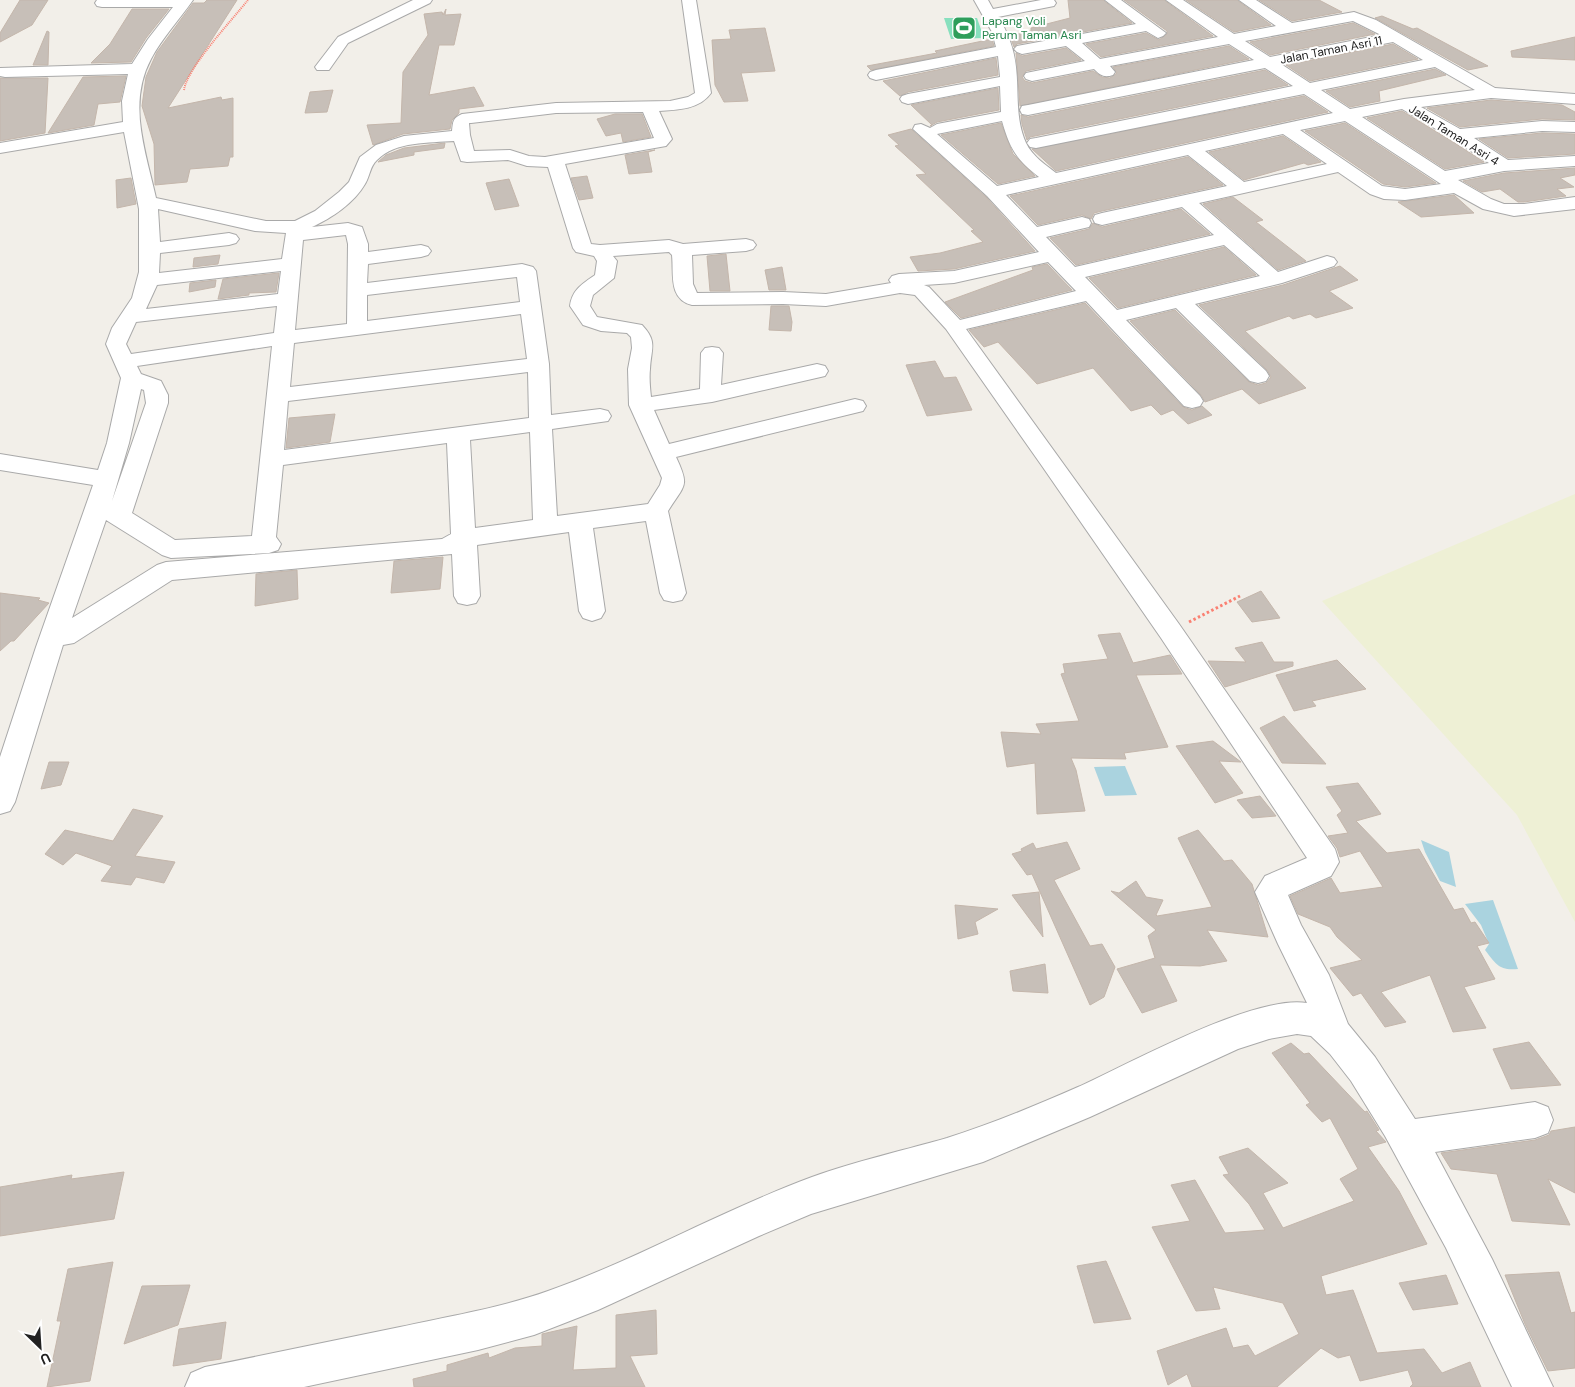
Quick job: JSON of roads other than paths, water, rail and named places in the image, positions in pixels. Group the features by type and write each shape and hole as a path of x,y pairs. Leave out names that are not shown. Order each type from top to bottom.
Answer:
{"street":[{"path":"323,67 343,40 425,0"},
{"path":"649,107 663,138 660,142 555,160 528,161 510,155 470,158 465,154 461,134 461,121 468,118 556,108 649,107 692,102 702,96 688,0"},
{"path":"1112,0 1178,48"},
{"path":"1173,0 1450,182 1486,203 1505,209 1575,203"},
{"path":"1246,0 1289,28"},
{"path":"102,3 185,1"},
{"path":"185,1 162,31 138,69 132,93 132,126 147,202 148,280 142,300 118,336 116,344 127,370 118,443 107,479 109,512 169,560 447,547 464,538 580,522 663,500"},
{"path":"1049,3 985,7 1002,42 1008,67 1009,115 1018,145 1030,161 1053,179"},
{"path":"363,14 392,16"},
{"path":"1032,76 1354,16 1371,23 1491,93"},
{"path":"1022,50 1149,26"},
{"path":"876,75 1002,42 1019,31"},
{"name":"Jalan Taman Asri 11","path":"1028,110 1395,37"},
{"path":"1070,41 1151,108 1240,188"},
{"path":"1036,143 1151,108 1307,88 1436,62"},
{"path":"5,72 138,69"},
{"path":"908,100 1008,80"},
{"path":"993,192 1053,179 1188,140 1286,128 1404,104 1491,93 1575,99"},
{"name":"Jalan Taman Asri 4","path":"1404,104 1457,134 1504,166"},
{"path":"1009,115 929,129 993,192 1192,401"},
{"path":"0,148 132,126"},
{"path":"1457,134 1542,126 1575,127"},
{"path":"1286,128 1386,194 1398,194 1450,182 1504,166 1575,161"},
{"path":"147,202 247,224 296,227 311,222 348,194 360,178 363,164 381,149 398,143 461,134"},
{"path":"555,160 583,248 600,251 669,246 679,250 746,245"},
{"path":"1102,219 1342,166"},
{"path":"1185,200 1274,278"},
{"path":"1033,234 1082,223"},
{"path":"264,544 294,235 340,229 348,229 355,232 358,259 357,329"},
{"path":"1070,274 1228,238"},
{"path":"149,249 229,239"},
{"path":"679,250 682,254 683,289 686,295 692,298 826,300 900,286 913,287 922,291 953,325 1170,632 1324,858 1324,862 1320,866 1276,886 1271,892 1289,934 1317,986 1336,1036"},
{"path":"600,251 607,262 604,278 585,290 580,306 590,321 601,325 628,327 638,332 643,348 639,369 640,405 674,478 663,500 674,593"},
{"path":"358,259 421,252"},
{"path":"852,284 954,277 1052,255"},
{"path":"1112,317 1181,302 1327,262"},
{"path":"148,280 291,264"},
{"path":"358,290 522,270 527,274 538,364 545,526"},
{"path":"968,323 1090,294"},
{"path":"130,317 288,299"},
{"path":"1181,302 1258,376"},
{"path":"127,370 284,338 531,306"},
{"path":"712,353 710,376 712,395"},
{"path":"278,395 538,364"},
{"path":"0,802 49,647 157,403 157,396 153,386 127,370"},
{"path":"640,405 676,402 817,371"},
{"path":"662,453 855,406"},
{"path":"272,459 600,416"},
{"path":"458,434 466,596"},
{"path":"0,462 107,479"},
{"path":"580,522 592,611"},
{"path":"65,636 169,560 264,544 439,531 452,532 464,538"},
{"path":"205,1387 498,1326 553,1308 648,1268 741,1223 814,1195 955,1153 1013,1132 1092,1099 1213,1041 1254,1026 1292,1017 1306,1016 1319,1021 1336,1036 1360,1065 1407,1138 1449,1212 1533,1387"},
{"path":"1407,1138 1536,1120"}],"water":[{"path":"1125,766 1137,795 1105,796 1094,767"},
{"path":"1421,840 1449,852 1456,887 1440,881"},
{"path":"1493,900 1518,969 1502,968 1492,959 1485,950 1489,944 1481,925 1465,904"}],"place":[{"name":"Lapang Voli Perum Taman Asri","path":"964,28"}]}
